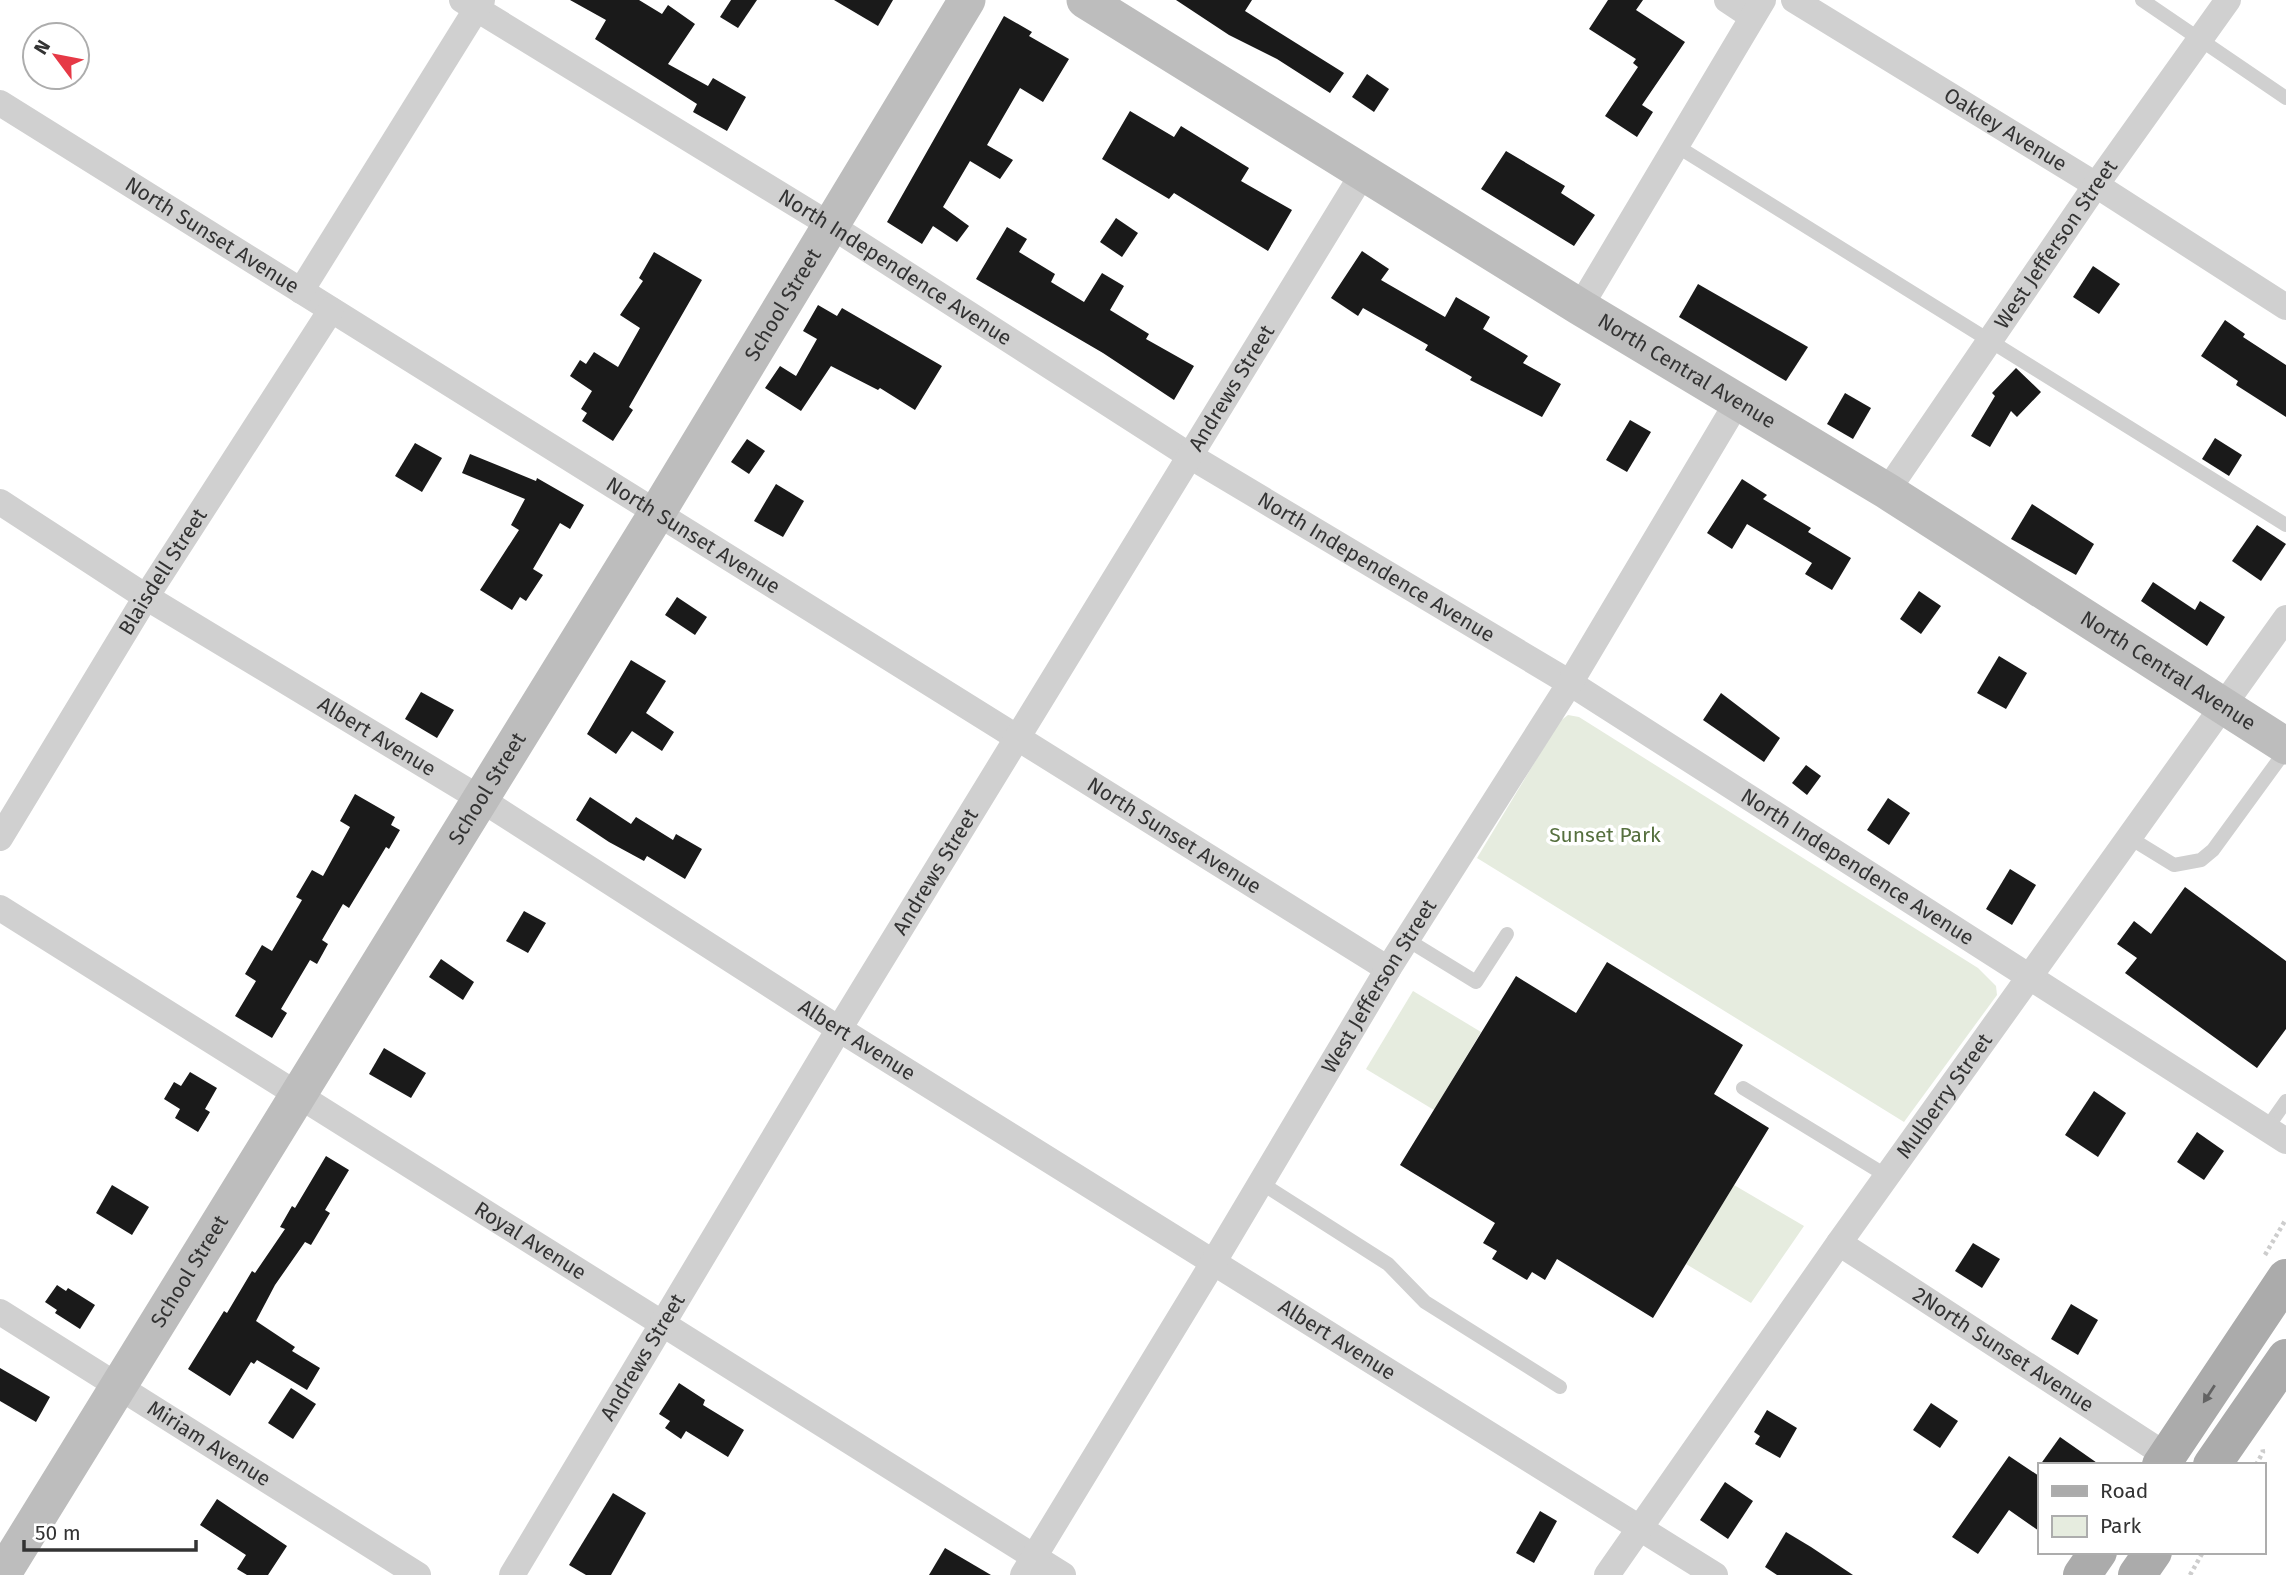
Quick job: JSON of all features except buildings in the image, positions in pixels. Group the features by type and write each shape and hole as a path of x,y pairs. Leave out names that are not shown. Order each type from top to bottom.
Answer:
{"main road":[{"name":"School Street","path":"2,1575 657,513 967,0"},
{"name":"North Central Avenue","path":"1085,0 1364,170 1580,307 1887,491 2286,748"},
{"path":"2164,1461 2286,1278"},
{"path":"2213,1463 2286,1358"},
{"path":"2082,1575 2097,1554"},
{"path":"2137,1575 2152,1554"}],"street":[{"path":"1580,307 1757,8 1727,0"},
{"name":"Oakley Avenue","path":"1794,0 2096,185 2286,307"},
{"name":"West Jefferson Street","path":"1887,491 1989,339 2228,0"},
{"name":"North Independence Avenue","path":"474,3 830,225 1190,456 1570,683 2276,1135"},
{"path":"301,291 474,3"},
{"name":"North Sunset Avenue","path":"2,108 301,291 1388,969"},
{"name":"Andrews Street","path":"512,1575 839,1029 1364,170"},
{"name":"Blaisdell Street","path":"0,838 146,597 331,310"},
{"name":"West Jefferson Street","path":"1028,1566 1406,939 1570,683 1738,401"},
{"name":"Albert Avenue","path":"0,502 146,597 480,798 839,1029 1715,1575"},
{"name":"Mulberry Street","path":"1607,1575 1839,1243 2286,618"},
{"name":"Royal Avenue","path":"0,908 661,1323 1028,1566 1063,1575"},
{"name":"2North Sunset Avenue","path":"1839,1243 2164,1461"},
{"name":"Miriam Avenue","path":"0,1312 418,1575"}],"lane":[{"path":"2142,0 2286,98"},
{"path":"1675,145 2286,525"},
{"path":"2130,838 2174,865 2201,860 2213,850 2286,748"},
{"path":"1406,939 1476,982 1507,934"},
{"path":"1743,1088 1887,1176"},
{"path":"2276,1135 2286,1101"},
{"path":"1261,1183 1388,1264 1424,1302 1560,1387"}],"path":[{"path":"2190,1575 2202,1554"}],"green space":[{"name":"Sunset Park","path":"1568,715 1579,717 1978,968 1996,986 1997,995 1904,1122 1477,858 1559,722"},
{"path":"1413,991 1481,1032 1434,1110 1366,1069"},
{"path":"1734,1185 1804,1226 1751,1303 1686,1264"}]}
